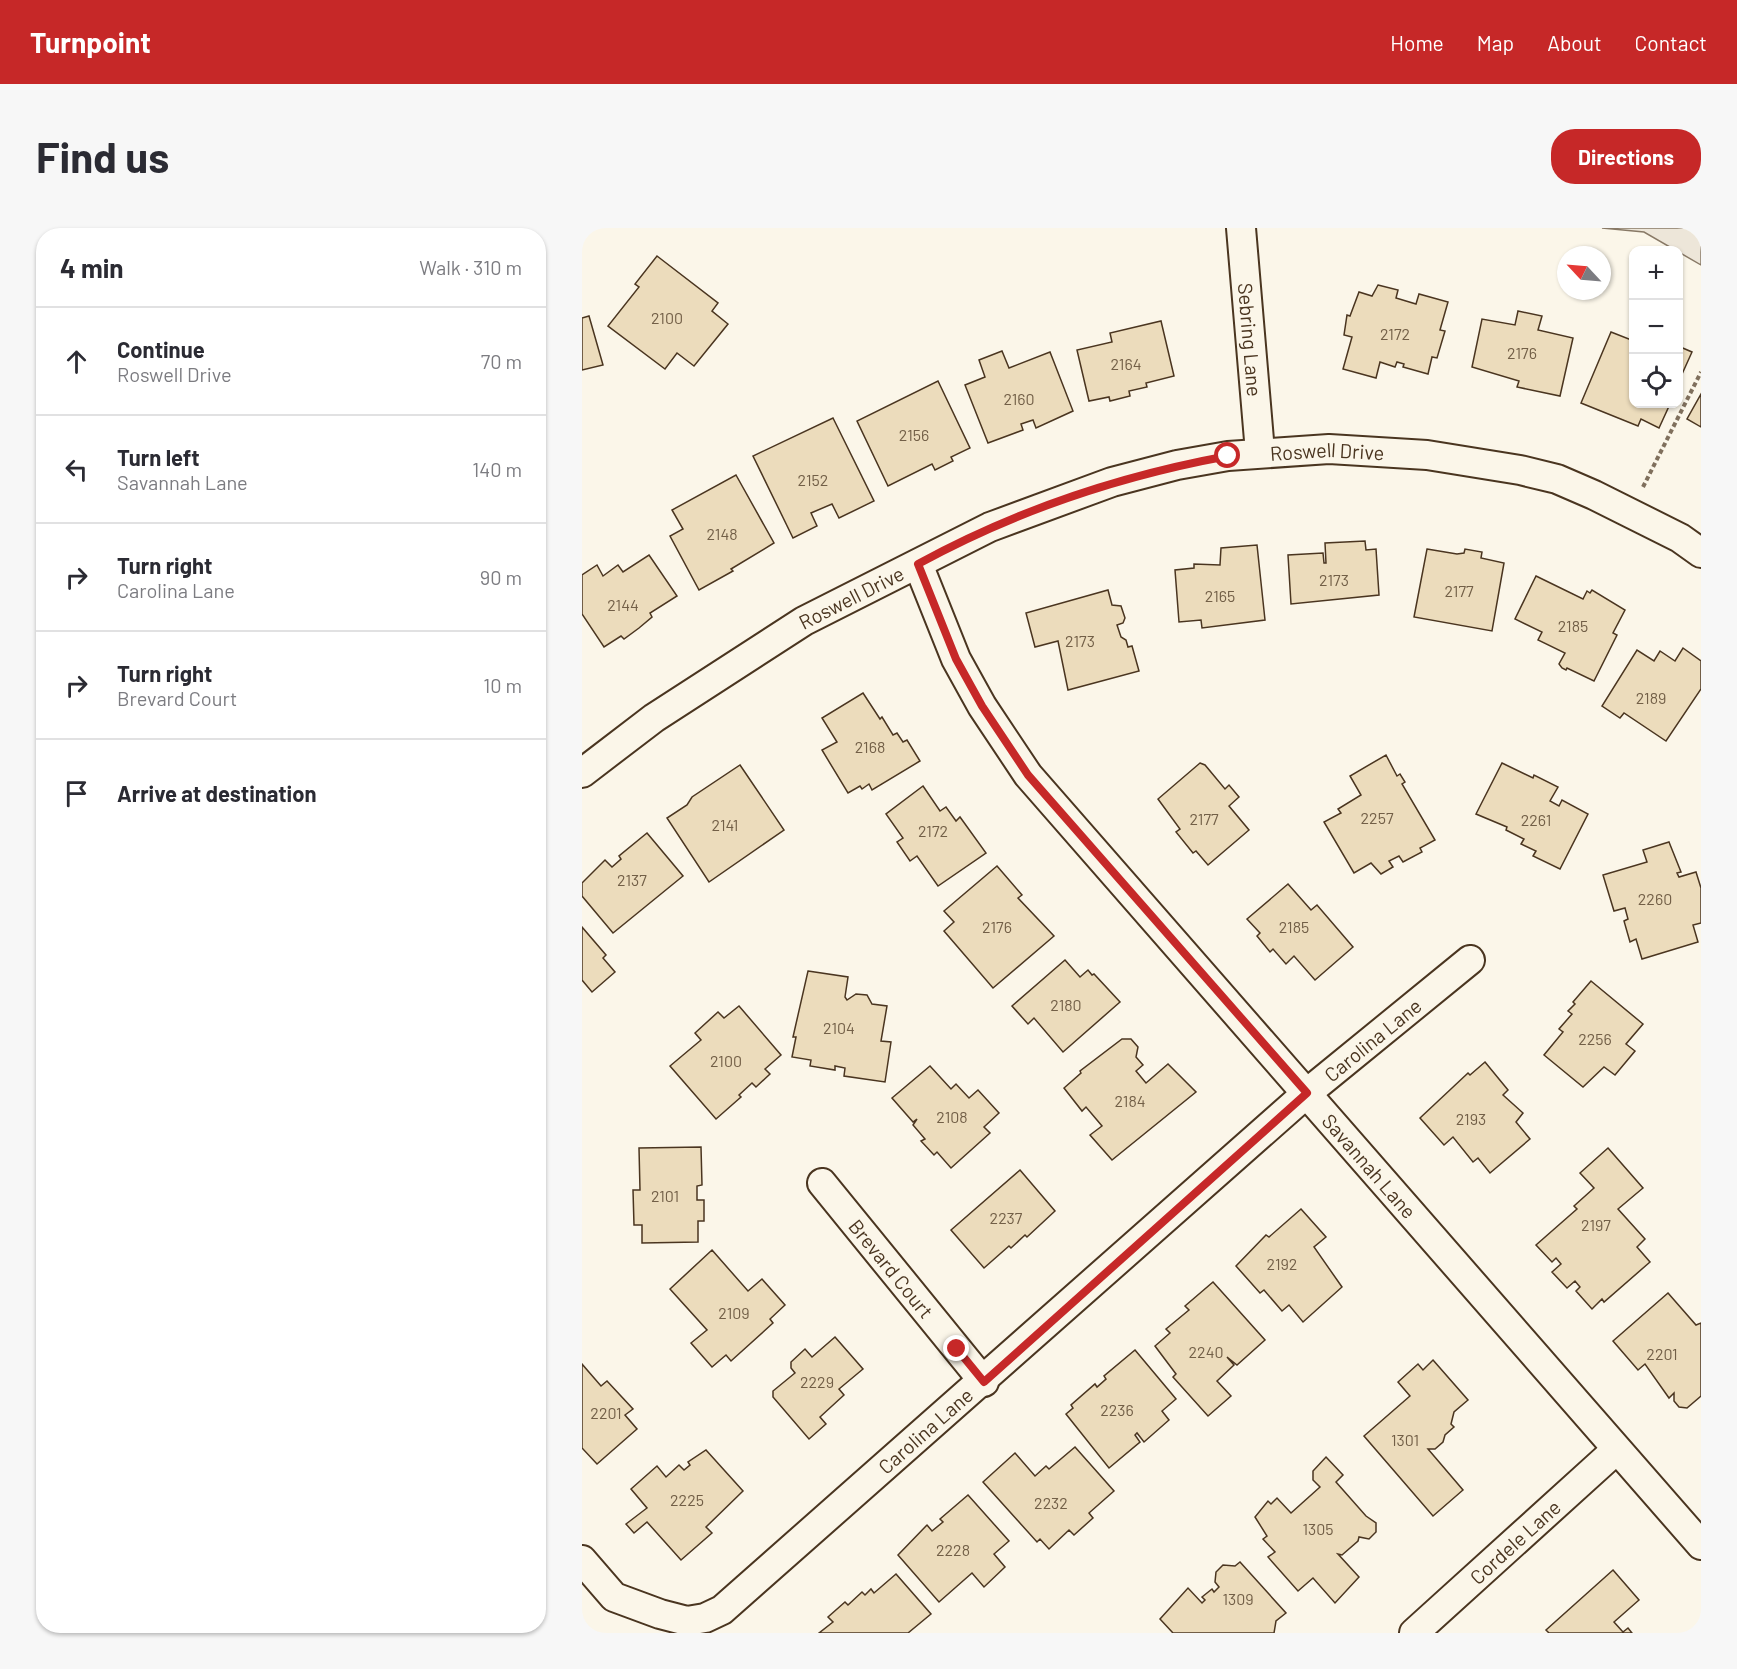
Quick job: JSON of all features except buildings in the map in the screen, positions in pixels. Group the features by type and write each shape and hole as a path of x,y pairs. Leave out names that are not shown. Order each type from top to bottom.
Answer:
{"street":[{"name":"Sebring Lane","path":"1241,228 1260,452"},
{"name":"Roswell Drive","path":"582,773 654,718 804,621 990,527 1112,482 1177,465 1260,452 1329,449 1427,455 1520,470 1557,478 1680,538 1701,553"},
{"name":"Savannah Lane","path":"918,564 956,659 982,706 1028,775 1701,1545"},
{"name":"Carolina Lane","path":"582,1560 614,1597 672,1619 687,1621 705,1618 722,1610 984,1382 1307,1093 1470,960"},
{"name":"Brevard Court","path":"822,1183 984,1382"},
{"name":"Cordele Lane","path":"1414,1633 1616,1450"}],"path":[{"path":"1629,513 1701,372"}],"shaded area":[{"path":"1602,228 1701,228 1701,265 1683,255 1683,246 1668,246 1644,232"}],"route":[{"path":"957,1349 984,1382 1307,1093 1028,775 982,706 956,659 918,564 990,527 1112,482 1177,465 1228,456"}]}
